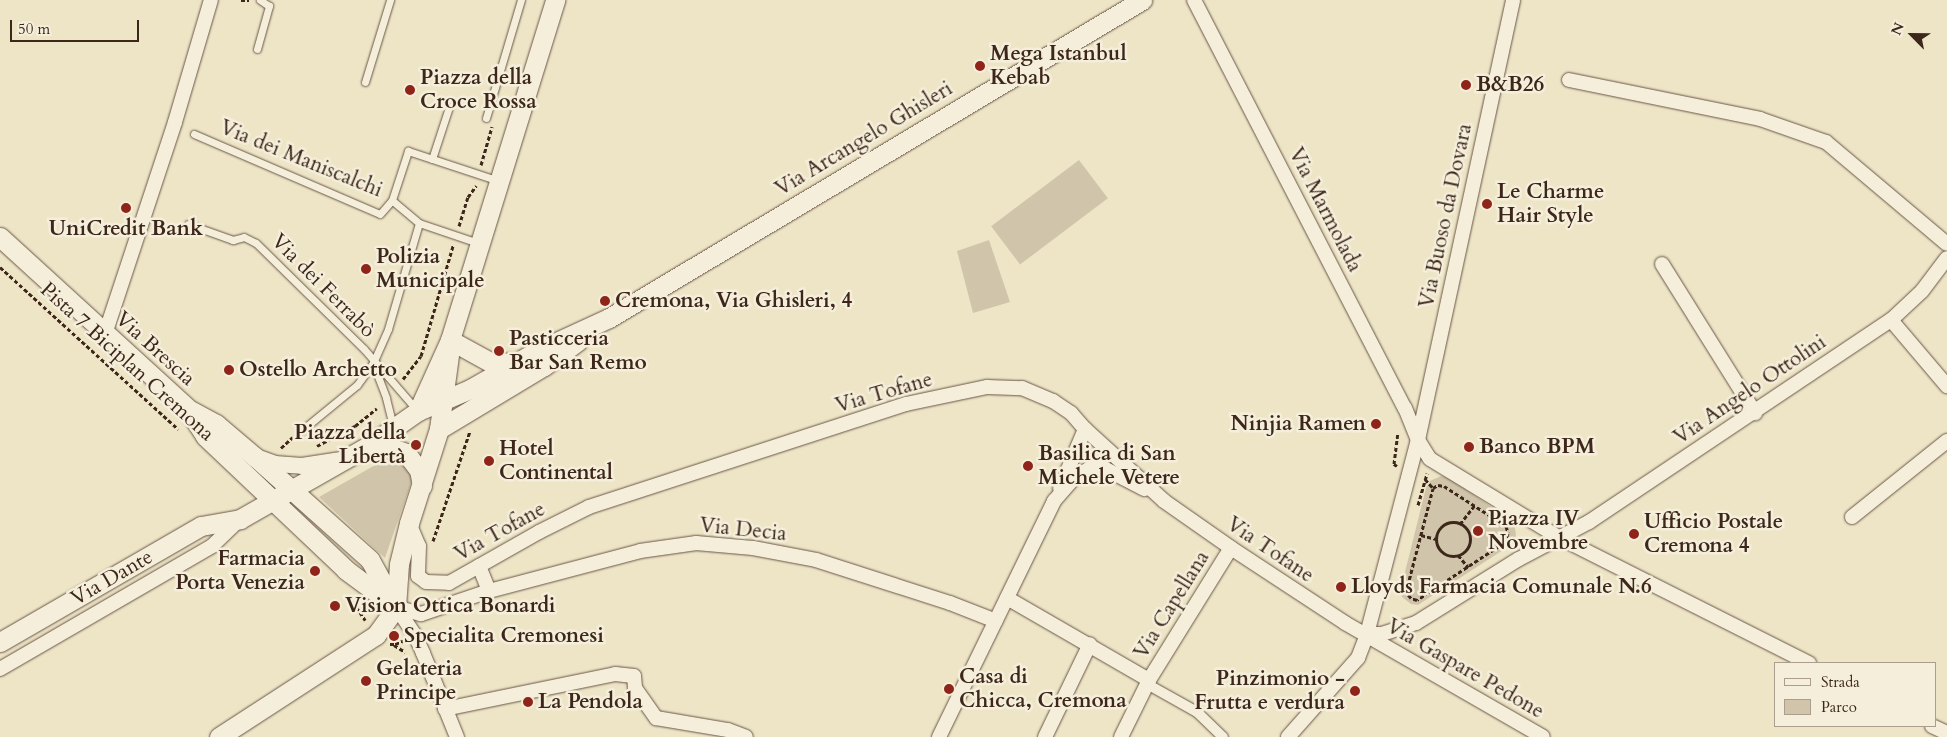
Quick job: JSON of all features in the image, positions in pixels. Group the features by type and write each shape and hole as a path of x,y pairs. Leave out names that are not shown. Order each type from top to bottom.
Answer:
{"main road":[{"path":"396,607 346,570 272,500 368,446 418,411 450,340 556,0"},
{"name":"Via Arcangelo Ghisleri","path":"418,411 442,399 470,389 521,360 609,318 1142,0"},
{"name":"Via Brescia","path":"0,237 187,408 205,436 272,500"},
{"name":"Via Arcangelo Ghisleri","path":"439,429 544,366 609,318"},
{"path":"219,737 376,635 396,607 399,564 409,523 439,429 442,399 449,366 450,340"},
{"name":"Via Arcangelo Ghisleri","path":"450,340 492,364 521,360"},
{"path":"187,408 216,424 256,457 370,560 396,607"},
{"path":"368,446 389,448 406,453 419,470 422,486"},
{"name":"Via Dante","path":"0,642 201,526 240,519 272,500"}],"street":[{"path":"105,334 175,122 210,0"},
{"name":"Via Marmolada","path":"1194,0 1405,408 1418,440"},
{"name":"Via Buoso da Dovara","path":"1418,440 1514,0"},
{"path":"1569,80 1760,118 1826,142 1947,244"},
{"name":"Via Angelo Ottolini","path":"1560,538 1597,516 1755,412 1891,320 1922,291 1947,258"},
{"path":"1662,264 1755,412"},
{"path":"1891,320 1947,386"},
{"name":"Via Tofane","path":"409,523 419,546 418,576 426,582 449,583 539,532 589,507 906,404 987,387 1022,388 1053,401 1071,413 1085,429 1164,501 1231,548 1345,623 1367,634"},
{"path":"939,737 1054,501 1085,429"},
{"path":"1418,440 1430,459 1560,538 1807,662"},
{"path":"1288,737 1358,658 1367,634 1418,440"},
{"path":"1852,517 1947,441"},
{"path":"256,457 275,464 302,466 345,459"},
{"path":"1054,501 1072,480 1090,468 1100,466 1164,501"},
{"name":"Via Dante","path":"0,669 212,546 240,519"},
{"path":"1367,634 1382,634 1416,623 1519,559 1560,538"},
{"name":"Via Decia","path":"396,607 421,614 489,591 640,551 696,543 753,548 816,560 950,603 996,622"},
{"name":"Via Capellana","path":"1122,737 1148,682 1231,548"},
{"path":"479,566 489,591"},
{"path":"1007,598 1090,644 1197,712 1222,737"},
{"path":"396,607 415,635 457,737"},
{"name":"Via Gaspare Pedone","path":"1367,634 1379,644 1543,737"},
{"path":"1044,737 1090,644"},
{"path":"445,709 606,676 634,676 635,688 656,718 728,730 746,737"},
{"path":"1934,727 1947,733"}],"lane":[{"path":"257,50 269,6 260,0"},
{"path":"365,82 390,0"},
{"path":"486,118 521,0"},
{"path":"432,159 449,106"},
{"name":"Via dei Maniscalchi","path":"194,134 380,214 392,200"},
{"path":"480,243 419,223 392,200 408,151 500,181"},
{"path":"302,430 357,385 373,363 388,329 419,223"},
{"name":"Via dei Ferrabò","path":"188,224 233,240 244,237 256,243 364,349 373,363 386,398 393,428"},
{"name":"Via dei Ferrabò","path":"373,363 397,386 418,411"}],"path":[{"path":"241,0 247,2"},
{"name":"Pista 7 Biciplan Cremona","path":"0,266 182,433"},
{"path":"403,378 420,356"},
{"path":"315,447 332,440 356,426 378,407"},
{"path":"431,546 471,428"},
{"path":"283,452 277,452 302,430"},
{"path":"1438,485 1444,486 1506,526 1508,533 1506,542 1417,600 1411,598 1406,592 1421,535 1433,488 1438,485"},
{"path":"1460,524 1474,506"},
{"path":"1458,555 1467,548 1469,537 1465,527 1460,524 1444,525 1440,528 1436,539 1439,549 1443,553 1458,555 1468,567"},
{"path":"1421,535 1436,539"}],"green space":[{"path":"1079,160 1108,198 1020,265 991,226"},
{"path":"989,240 1010,302 973,313 957,251"},
{"path":"391,456 408,463 412,480 385,558 319,497"},
{"path":"1441,476 1449,478 1514,523 1516,534 1514,543 1418,605 1411,604 1402,597 1400,592 1426,488 1430,481"}],"place":[{"name":"Mega Istanbul Kebab","path":"980,66"},
{"name":"B&B26","path":"1466,85"},
{"name":"Piazza della Croce Rossa","path":"410,90"},
{"name":"Le Charme Hair Style","path":"1487,204"},
{"name":"UniCredit Bank","path":"126,208"},
{"name":"Polizia Municipale","path":"366,269"},
{"name":"Cremona, Via Ghisleri, 4","path":"605,301"},
{"name":"Pasticceria Bar San Remo","path":"499,351"},
{"name":"Ostello Archetto","path":"229,370"},
{"name":"Ninjia Ramen","path":"1376,424"},
{"name":"Piazza della Libertà","path":"416,445"},
{"name":"Banco BPM","path":"1469,447"},
{"name":"Hotel Continental","path":"489,461"},
{"name":"Basilica di San Michele Vetere","path":"1028,466"},
{"name":"Piazza IV Novembre","path":"1478,531"},
{"name":"Ufficio Postale Cremona 4","path":"1634,534"},
{"name":"Farmacia Porta Venezia","path":"315,571"},
{"name":"Lloyds Farmacia Comunale N.6","path":"1341,587"},
{"name":"Vision Ottica Bonardi","path":"335,606"},
{"name":"Specialita Cremonesi","path":"394,636"},
{"name":"Gelateria Principe","path":"366,681"},
{"name":"Casa di Chicca, Cremona","path":"949,689"},
{"name":"Pinzimonio - Frutta e verdura","path":"1355,691"},
{"name":"La Pendola","path":"528,702"}]}
